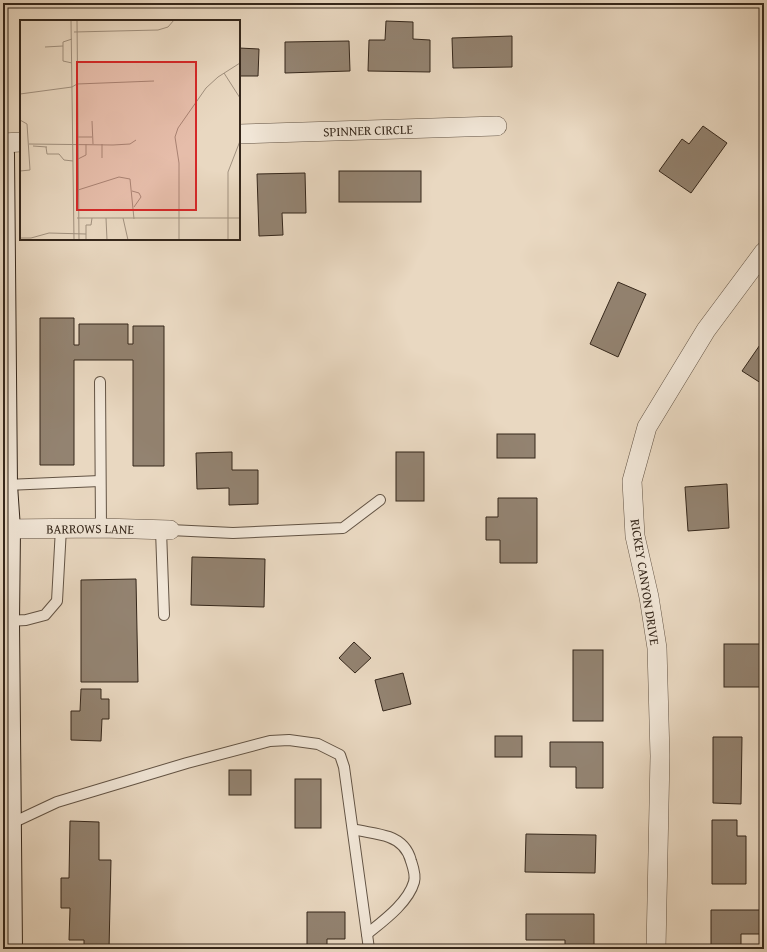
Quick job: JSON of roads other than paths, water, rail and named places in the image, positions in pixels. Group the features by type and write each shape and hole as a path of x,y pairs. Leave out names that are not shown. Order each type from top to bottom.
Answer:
{"main road":[{"path":"3,154 5,475 11,949"}],"street":[{"name":"SPINNER CIRCLE","path":"240,134 497,126"},
{"path":"3,143 20,142"},
{"name":"RICKEY CANYON DRIVE","path":"656,949 660,756 657,648 649,597 635,536 632,480 647,427 706,330 764,252"},
{"name":"BARROWS LANE","path":"6,529 101,528 166,530"}],"lane":[{"path":"100,382 101,528"},
{"path":"5,475 100,481"},
{"path":"164,616 166,530 233,533 343,528 380,500"},
{"path":"8,621 26,620 45,615 57,601 61,528"},
{"path":"10,824 57,802 187,763 270,741 288,740 318,744 340,755 344,767 369,949"},
{"path":"353,829 389,837 402,844 410,855 414,871 414,881 406,897 390,916 367,934"}]}
